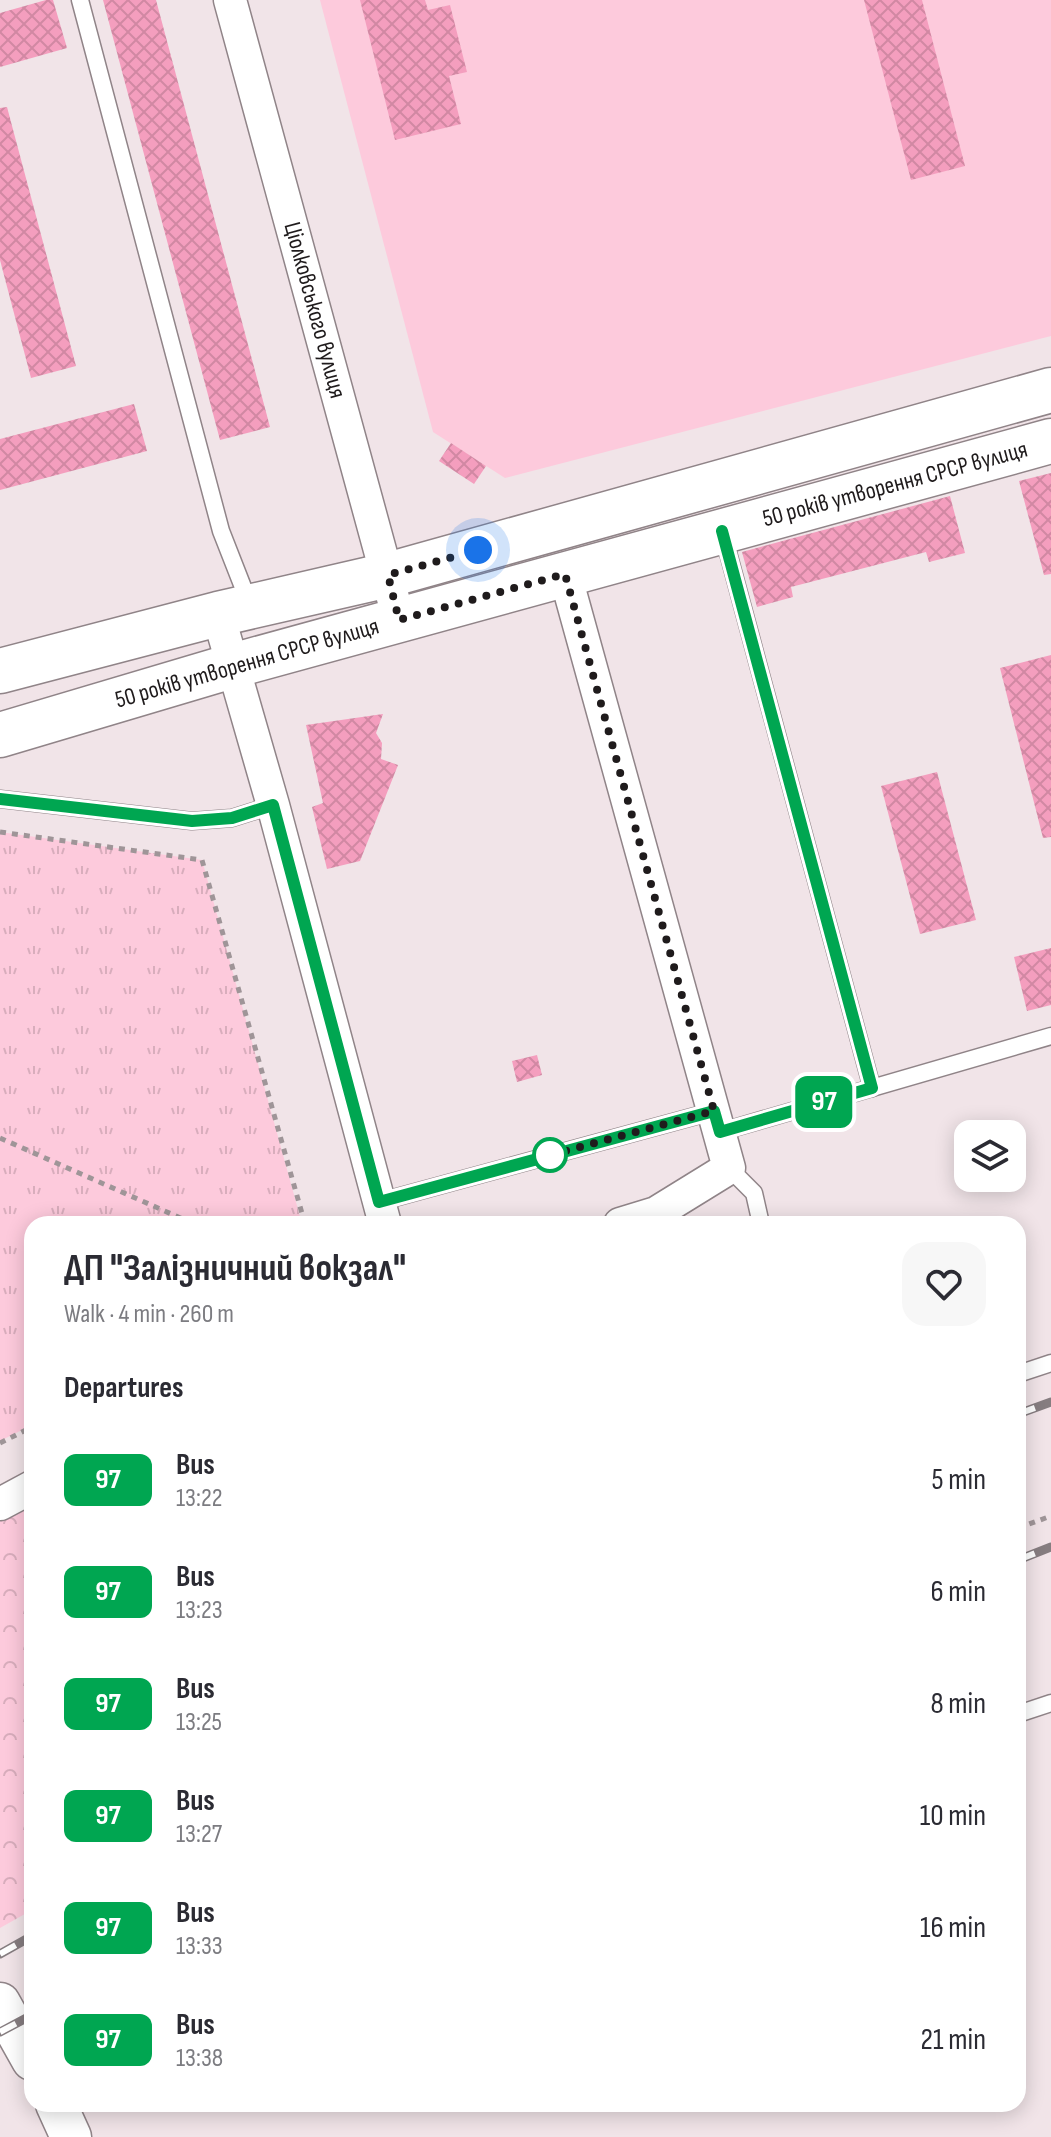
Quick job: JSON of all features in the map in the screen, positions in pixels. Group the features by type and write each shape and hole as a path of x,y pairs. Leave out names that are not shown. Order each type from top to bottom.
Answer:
{"main road":[{"name":"50 років утворення СРСР вулиця","path":"0,671 388,575 1051,390"},
{"name":"50 років утворення СРСР вулиця","path":"0,735 232,666 1051,441"}],"street":[{"name":"Ціолковського вулиця","path":"230,0 399,620"},
{"path":"565,574 729,1168 646,1216"},
{"path":"234,611 232,666 273,805 382,1213"},
{"path":"0,1504 24,1491"},
{"path":"0,2003 24,2046"},
{"path":"60,2112 71,2137"}],"lane":[{"path":"80,0 221,531 234,611"},
{"path":"722,531 872,1088"},
{"path":"0,799 192,821 232,818 273,805"},
{"path":"382,1213 717,1121 872,1088 1051,1036"},
{"path":"729,1168 754,1193 759,1216"},
{"path":"1026,1371 1051,1363"},
{"path":"1026,1711 1051,1703"}],"path":[{"path":"0,832 202,860 303,1216"},
{"path":"0,1138 176,1216"},
{"path":"0,1443 24,1431"},
{"path":"1026,1525 1051,1516"}],"green space":[{"path":"320,0 1051,0 1051,336 505,478 433,432"},
{"path":"0,832 202,860 300,1216 24,1216 24,1429 0,1441"},
{"path":"24,1504 24,1914 0,1928 0,1517"}],"building":[{"path":"53,0 67,48 0,67 0,13"},
{"path":"103,0 156,0 270,427 220,440"},
{"path":"360,0 425,0 428,10 450,5 467,72 449,76 461,124 395,140"},
{"path":"864,0 922,0 965,166 911,180"},
{"path":"7,107 76,366 31,378 0,260 0,108"},
{"path":"134,404 147,451 0,490 0,439"},
{"path":"451,443 486,466 474,484 439,461"},
{"path":"1051,473 1051,574 1044,575 1019,481"},
{"path":"950,496 965,553 929,562 926,552 791,587 793,597 757,607 742,552"},
{"path":"1051,655 1051,837 1043,838 1000,668"},
{"path":"383,714 376,733 382,743 381,759 398,765 360,861 327,869 312,807 323,803 306,725"},
{"path":"937,772 976,920 920,934 881,786"},
{"path":"1051,948 1051,1005 1027,1011 1014,957"},
{"path":"537,1055 542,1075 517,1082 512,1061"}],"railway":[{"path":"1026,1411 1051,1402"},
{"path":"1026,1557 1051,1547"},
{"path":"0,1954 24,1940"},
{"path":"0,2032 24,2019"}],"bus line":[{"name":"97","path":"0,799 192,821 232,818 273,805 379,1202 714,1111 720,1132 872,1088 722,531"}],"route":[{"path":"478,550 388,575 399,620 565,574 714,1111 550,1155"}]}
